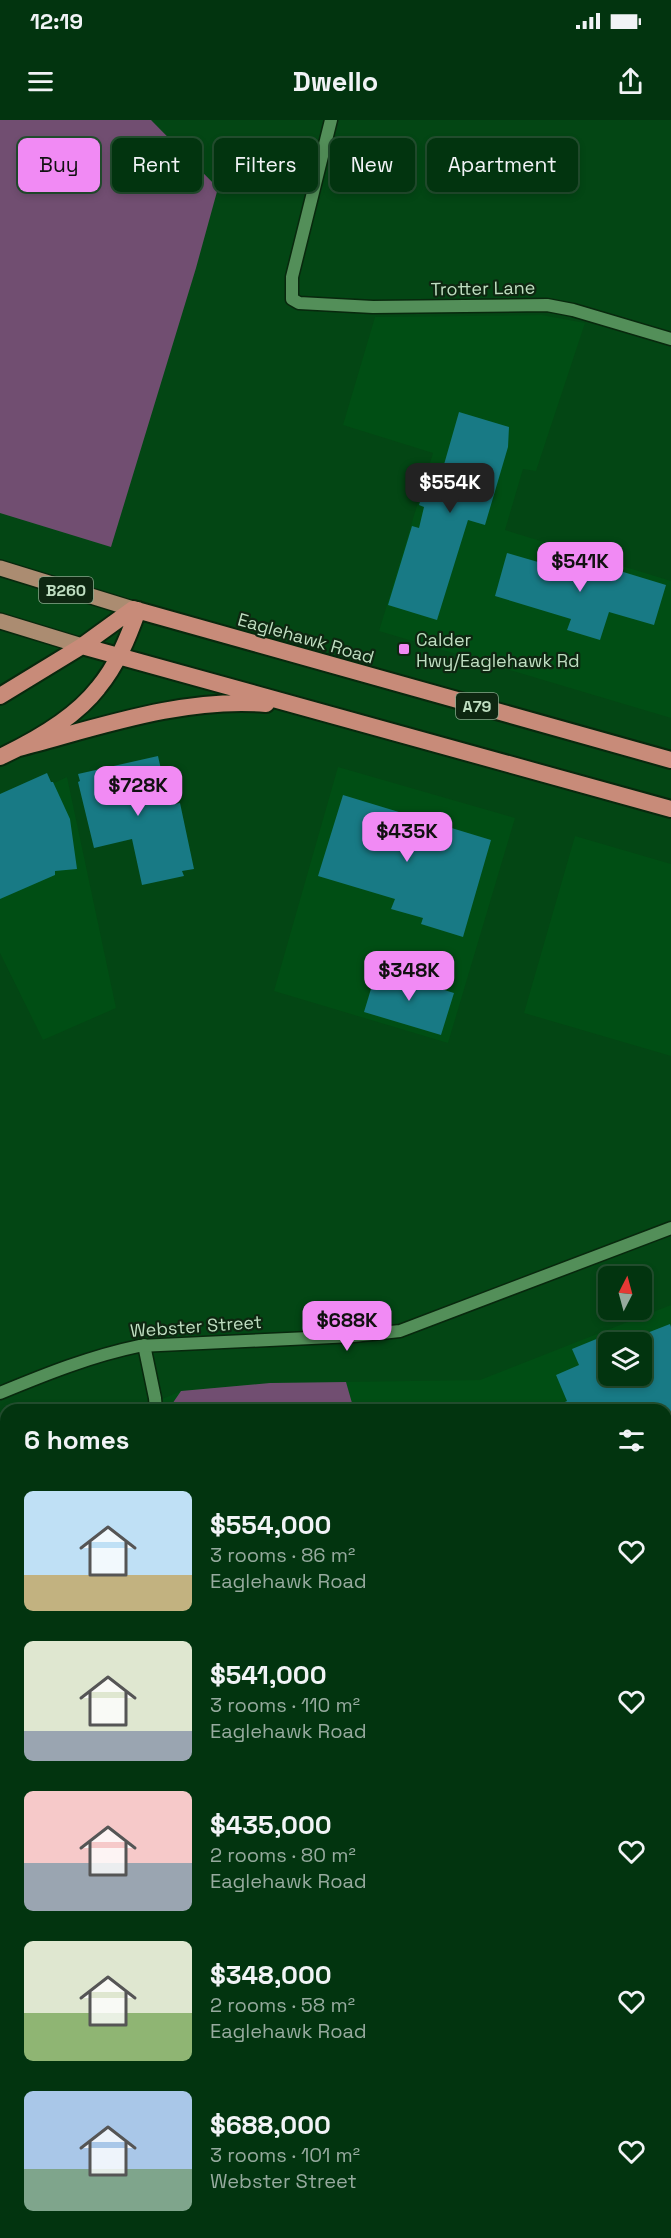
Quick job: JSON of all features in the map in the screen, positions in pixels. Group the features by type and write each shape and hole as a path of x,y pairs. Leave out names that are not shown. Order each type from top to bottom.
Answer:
{"highway":[{"path":"0,696 82,646 135,609"},
{"path":"0,757 19,748 72,713 97,690 118,657 135,609"},
{"name":"Eaglehawk Road","path":"135,609 671,760"},
{"path":"82,646 671,809"},
{"path":"19,748 194,706 261,704 303,707"}],"main road":[{"name":"Eaglehawk Road","path":"0,568 135,609"},
{"path":"0,621 82,646"}],"street":[{"name":"Trotter Lane","path":"331,120 331,128 292,277 292,299 303,304 336,306 554,306 671,339"},
{"name":"Webster Street","path":"0,1393 110,1352 144,1346 353,1336 400,1331 671,1228"},
{"path":"144,1346 156,1404"}],"shaded area":[{"path":"0,120 151,120 169,138 112,138 112,192 202,192 202,172 214,184 214,192 217,192 111,547 0,513"},
{"path":"542,315 585,323 536,471 523,469 505,530 671,581 671,718 379,631 433,453 343,425 375,317"},
{"path":"338,767 515,818 448,1043 274,991"},
{"path":"67,777 116,1008 43,1040 0,953 0,808"},
{"path":"575,836 671,864 671,1056 524,1013"},
{"path":"671,1305 671,1404 151,1404 181,1391 270,1383 480,1380 598,1334 598,1386 652,1386 652,1332 602,1332 633,1320 652,1320 652,1312"},
{"path":"346,1382 352,1404 172,1404 181,1391 270,1383"}],"building":[{"path":"459,412 509,427 508,447 485,525 468,520 437,620 388,605 412,526 419,528 424,507 419,505 425,486 437,489"},
{"path":"507,553 569,571 574,557 666,585 654,625 609,612 600,640 567,630 571,619 495,596"},
{"path":"158,756 169,805 180,803 194,869 182,871 184,876 142,885 132,839 94,848 78,774"},
{"path":"47,773 70,819 77,869 55,871 55,875 0,899 0,794"},
{"path":"343,795 491,840 463,937 421,924 423,918 391,909 395,899 318,876"},
{"path":"377,969 454,993 441,1035 364,1012"},
{"path":"670,1324 671,1404 560,1404 567,1401 556,1375 579,1365 572,1349 598,1338 598,1386 652,1386 652,1332 650,1332"}],"place":[{"name":"Calder Hwy/Eaglehawk Rd","path":"404,649"}]}
